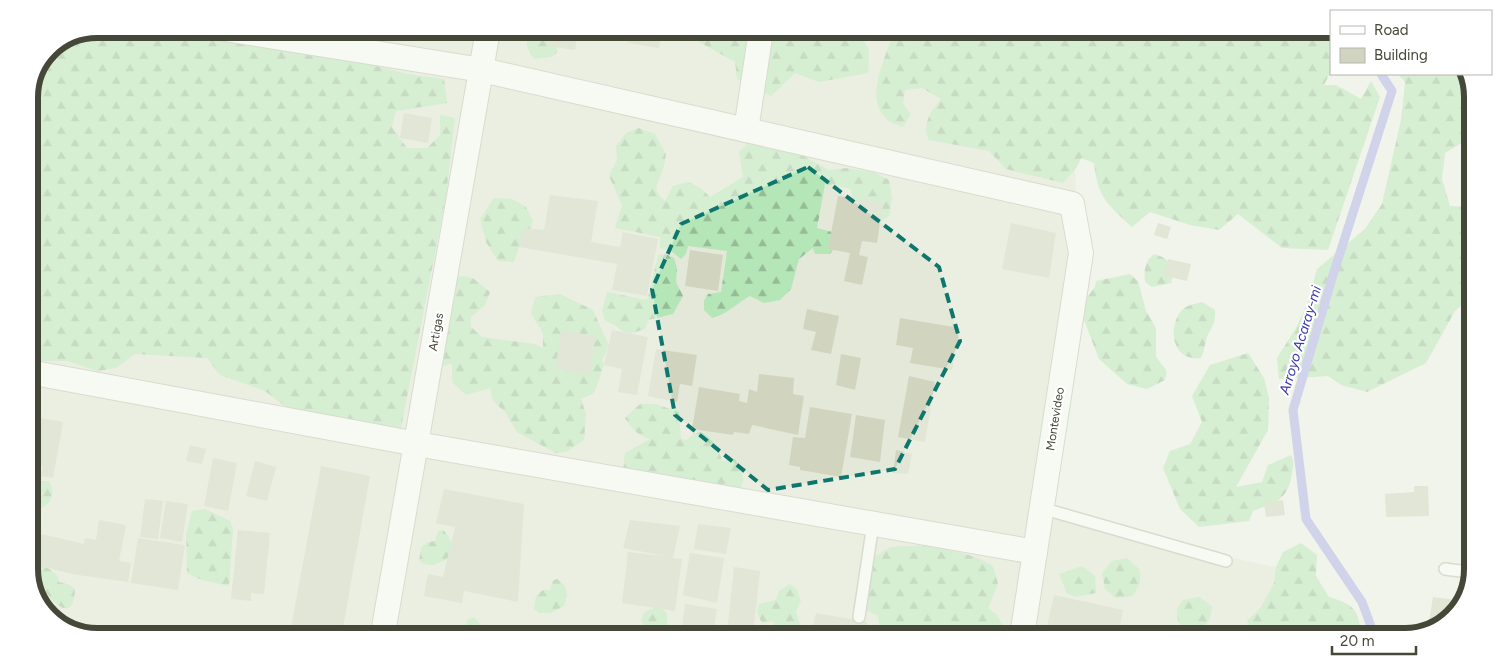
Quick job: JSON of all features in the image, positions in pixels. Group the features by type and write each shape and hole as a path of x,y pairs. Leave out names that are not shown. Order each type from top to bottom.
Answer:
{"street":[{"path":"281,38 482,70 746,130 760,38"},
{"name":"Artigas","path":"384,628 487,38"},
{"name":"Montevideo","path":"746,130 1072,204 1081,253 1023,628"},
{"path":"38,374 417,444 1035,552"}],"lane":[{"path":"1041,508 1226,561"},
{"path":"860,617 874,524"},
{"path":"1445,569 1464,571"}],"highlighted area":[{"path":"808,167 939,267 960,341 895,469 768,490 675,415 652,289 681,224"}],"shaded area":[{"path":"89,38 1071,38 1077,239 1011,628 97,628 74,624 64,619 47,602 41,588 38,573 38,93 44,70 50,61 67,45 78,41"},
{"path":"1040,516 1316,576 1333,628 1026,628"}],"green space":[{"path":"89,38 208,38 340,57 408,74 444,79 447,103 396,111 392,127 407,148 427,148 440,135 440,115 455,118 446,196 401,428 290,410 265,391 220,375 207,358 135,354 116,368 97,371 68,361 38,361 38,93 44,70 58,52 67,45"},
{"path":"527,38 554,38 557,41 557,52 552,57 534,59 527,45"},
{"path":"692,38 862,38 869,50 868,73 819,82 795,73 771,96 737,79 735,62"},
{"path":"892,38 1330,38 1330,73 1324,85 1336,85 1361,99 1371,81 1380,97 1328,250 1282,248 1238,214 1219,230 1190,225 1150,212 1132,227 1105,200 1098,185 1094,163 1081,158 1077,167 1063,183 1006,169 989,151 929,140 926,129 928,118 941,99 922,88 905,90 903,104 911,114 903,127 889,121 881,113 877,102 878,78"},
{"path":"1399,75 1460,75 1463,85 1464,141 1445,153 1442,179 1450,206 1464,207 1464,303 1455,311 1426,363 1367,392 1341,385 1328,376 1279,379 1277,358 1296,328 1308,302 1317,269 1365,229 1382,204 1401,120 1405,82"},
{"path":"639,128 655,134 666,154 657,189 665,201 673,186 688,182 701,188 710,197 743,177 739,152 747,144 766,148 791,149 829,170 847,168 873,172 889,180 892,198 889,216 876,225 853,207 851,189 825,184 817,228 836,233 837,245 830,254 815,254 813,248 799,259 791,289 780,300 764,303 750,296 712,318 704,310 704,301 708,294 721,292 727,251 688,246 686,254 681,259 671,251 660,248 660,237 615,228 622,205 609,176 617,160 616,146 626,133"},
{"path":"494,198 512,199 526,207 533,221 528,238 519,247 514,262 498,261 486,242 480,219"},
{"path":"666,254 674,258 677,268 676,282 683,296 673,314 648,320 645,329 630,333 626,333 605,321 602,311 607,292 647,300 658,255"},
{"path":"1154,254 1164,258 1170,264 1173,272 1171,283 1152,287 1145,282 1145,266"},
{"path":"1130,274 1138,281 1146,311 1156,328 1156,357 1167,371 1165,380 1147,389 1127,384 1099,359 1084,320 1085,300 1095,287 1096,281"},
{"path":"464,276 474,279 490,292 485,305 471,317 471,327 482,337 535,344 543,348 543,333 531,314 535,297 560,294 593,310 609,346 602,360 604,365 594,393 581,399 586,414 584,440 566,452 556,453 517,432 505,412 493,401 490,388 466,395 452,382 452,363 441,367 456,277"},
{"path":"1202,302 1215,310 1215,316 1201,358 1192,358 1184,355 1179,350 1175,343 1174,327 1183,309"},
{"path":"1248,353 1264,378 1269,398 1268,430 1236,487 1262,482 1268,465 1291,455 1293,464 1290,483 1280,499 1253,511 1249,521 1199,527 1180,509 1163,468 1170,451 1190,444 1202,422 1192,396 1210,365"},
{"path":"640,404 655,404 679,412 681,439 687,440 693,434 701,432 715,444 722,461 735,459 743,476 742,484 737,493 622,475 625,453 650,439 635,431 625,418"},
{"path":"1464,434 1464,452 1461,445"},
{"path":"38,481 49,481 52,489 52,495 44,507 38,509"},
{"path":"205,509 230,521 233,528 229,586 202,580 187,573 186,534 192,511"},
{"path":"443,530 451,543 449,557 442,562 430,565 422,563 419,560 421,547 428,542 435,541 438,531"},
{"path":"1301,543 1317,555 1316,576 1329,597 1345,603 1354,610 1361,628 1250,628 1247,621 1261,607 1274,583 1276,567 1283,552"},
{"path":"930,545 976,557 993,566 998,584 988,608 996,614 1004,628 880,628 878,616 859,607 872,558 891,547"},
{"path":"1127,558 1140,570 1140,583 1133,596 1116,598 1105,589 1102,573 1112,561"},
{"path":"44,565 57,575 59,582 70,585 75,589 74,599 68,608 59,606 45,591 42,592 39,581 38,567"},
{"path":"1082,566 1095,576 1096,593 1075,597 1067,593 1059,574"},
{"path":"558,579 564,585 566,591 564,606 551,613 539,613 534,609 536,596 543,590 550,590 553,580"},
{"path":"790,584 797,590 801,601 796,611 801,628 774,628 774,621 762,623 757,613 759,604 776,600 779,591"},
{"path":"1199,597 1212,606 1209,620 1202,628 1184,628 1179,623 1177,608 1183,600"},
{"path":"658,606 667,613 668,628 645,628 641,620 644,612"},
{"path":"474,617 481,625 481,628 465,628 468,619"}],"building":[{"path":"550,38 577,38 575,50 549,46"},
{"path":"628,38 661,38 659,48 628,43"},
{"path":"404,113 432,118 428,143 400,138"},
{"path":"550,195 598,201 591,242 620,247 623,232 658,239 647,296 612,290 617,264 519,247 524,228 544,230"},
{"path":"838,196 883,202 877,243 862,241 859,255 868,257 862,285 844,281 850,253 828,249"},
{"path":"1011,223 1056,233 1049,278 1002,269"},
{"path":"1158,223 1171,227 1167,239 1154,235"},
{"path":"690,250 723,255 718,291 685,286"},
{"path":"1168,259 1191,264 1187,281 1164,276"},
{"path":"807,309 839,316 831,354 811,350 816,332 803,329"},
{"path":"900,318 960,328 952,370 910,363 913,348 896,345"},
{"path":"612,330 648,337 637,395 618,392 622,369 604,365"},
{"path":"562,331 595,336 590,375 555,369"},
{"path":"656,349 697,355 692,386 680,384 677,402 648,396"},
{"path":"841,354 861,358 855,390 836,385"},
{"path":"759,374 794,378 793,394 804,396 798,435 752,425 749,434 734,432 733,435 692,429 699,387 740,394 739,401 747,403 749,389 757,392"},
{"path":"909,376 935,382 925,442 898,437"},
{"path":"810,407 852,414 841,477 800,470 800,467 789,465 793,437 805,438"},
{"path":"856,415 885,420 880,462 850,457"},
{"path":"38,418 63,422 53,478 41,476 43,466 38,465"},
{"path":"190,445 206,449 202,464 186,461"},
{"path":"896,450 912,454 908,474 893,473"},
{"path":"213,458 237,463 228,511 204,506"},
{"path":"255,461 276,467 267,501 246,496"},
{"path":"321,466 370,476 343,628 291,628"},
{"path":"1414,486 1428,486 1429,516 1386,517 1385,494 1414,492"},
{"path":"444,489 524,504 518,602 464,591 462,603 424,596 428,574 443,577 455,527 436,523"},
{"path":"145,499 163,501 158,539 140,537"},
{"path":"1283,500 1285,515 1266,517 1264,502"},
{"path":"166,501 188,504 182,542 160,538"},
{"path":"99,520 126,525 119,561 131,563 128,582 78,575 38,566 38,533 84,544 85,538 96,540"},
{"path":"630,520 680,526 673,558 682,559 675,611 622,603 628,552 665,556 623,548"},
{"path":"698,524 731,528 726,554 694,549"},
{"path":"238,530 270,533 264,594 251,593 251,601 231,599"},
{"path":"138,538 185,545 178,590 131,583"},
{"path":"690,553 724,558 717,603 683,595"},
{"path":"734,567 760,571 754,628 728,628"},
{"path":"1054,595 1123,610 1120,628 1047,628"},
{"path":"1433,597 1456,600 1444,614 1429,623"},
{"path":"685,604 717,609 714,628 682,628"},
{"path":"816,613 867,622 866,628 812,628"}],"waterway":[{"name":"Arroyo Acaray-mi","path":"1372,628 1362,602 1306,519 1293,410 1333,275 1392,91 1382,75"}]}
